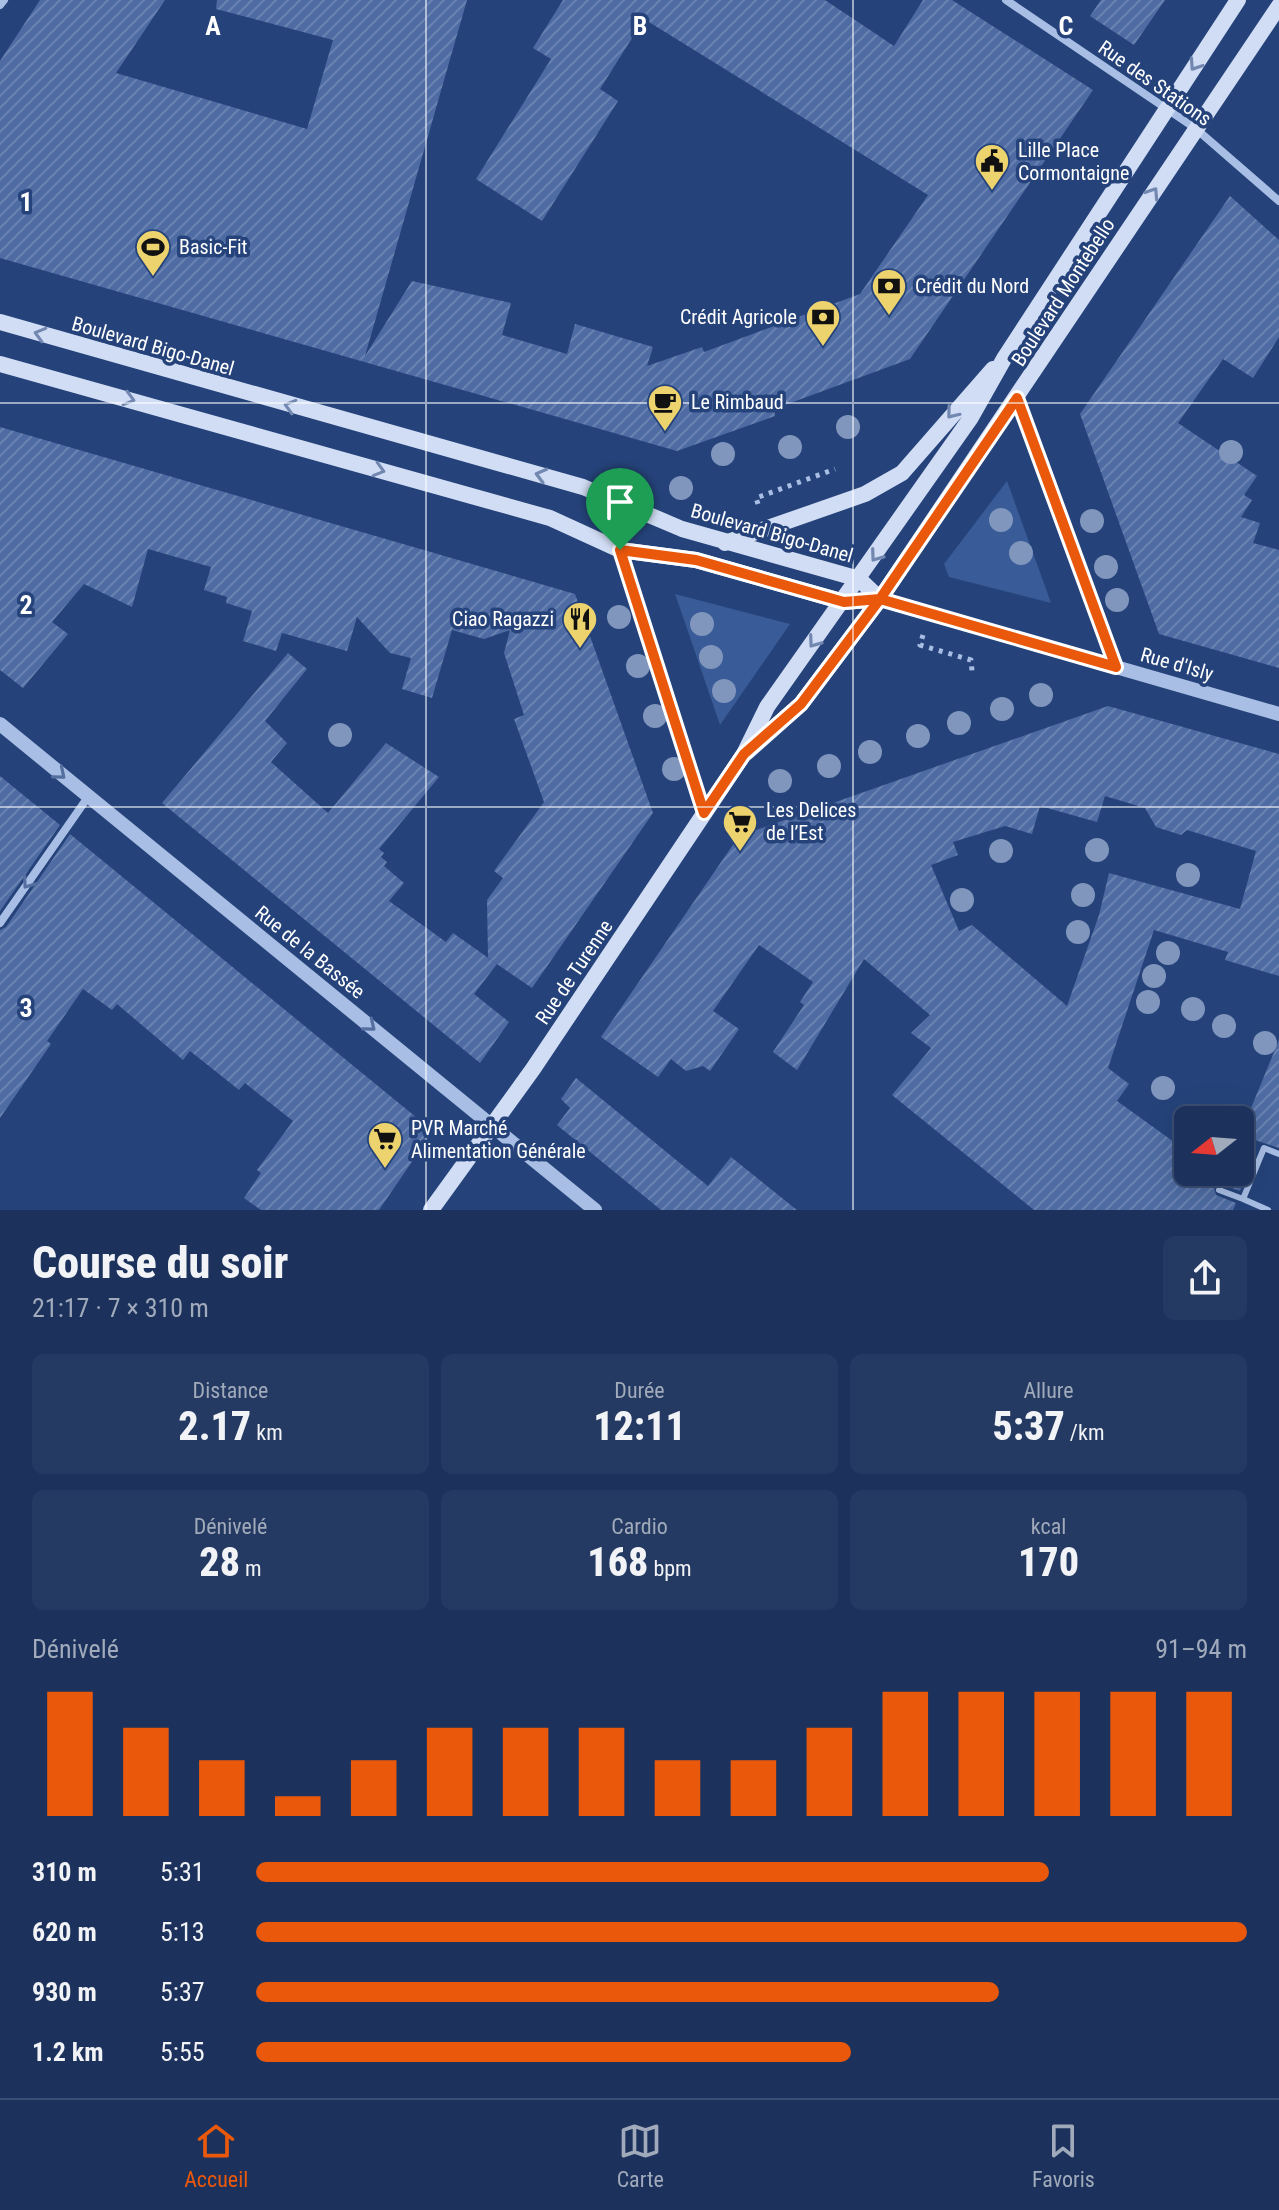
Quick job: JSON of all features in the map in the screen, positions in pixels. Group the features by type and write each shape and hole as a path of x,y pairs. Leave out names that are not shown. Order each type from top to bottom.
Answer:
{"main road":[{"name":"Boulevard Montebello","path":"859,579 970,419 1005,357 1238,0"},
{"name":"Boulevard Montebello","path":"880,599 1279,6"},
{"name":"Boulevard Bigo-Danel","path":"0,322 583,487 667,524 724,543 859,579 880,599"},
{"path":"724,543 865,494 902,473 974,386 1005,357"},
{"path":"0,364 550,518 620,550 696,560 844,602 880,599"},
{"name":"Rue de Turenne","path":"431,1210 744,754 767,707 859,579"},
{"name":"Rue de Turenne","path":"744,754 801,704 880,599"}],"street":[{"path":"0,5 4,0"},
{"name":"Rue des Stations","path":"1006,0 1195,128 1279,201"},
{"path":"1017,398 1116,667"},
{"name":"Rue d'Isly","path":"880,599 1279,714"},
{"name":"Rue de la Bassée","path":"0,724 595,1210"},
{"path":"0,923 88,797"}],"lane":[{"path":"620,550 704,813"},
{"path":"1243,1199 1264,1148 1279,1154"},
{"path":"1219,1190 1268,1210"}],"path":[{"path":"756,498 835,469"},
{"path":"929,613 920,645 971,660 972,671"}],"shaded area":[{"path":"1007,481 1051,603 949,577 944,564"},
{"path":"675,594 790,624 720,725 681,611"}],"building":[{"path":"40,0 165,0 116,73 307,129 333,40 216,9 217,0 467,0 365,356 412,281 511,303 502,335 567,354 575,324 653,347 647,366 702,347 704,352 860,294 928,195 644,19 600,89 618,101 542,221 476,179 551,59 533,48 563,0 825,0 894,46 923,0 952,0 1093,90 910,359 774,409 775,416 677,451 0,258 0,61"},
{"path":"1101,0 1165,0 1134,45 1090,16"},
{"path":"1230,196 1279,240 1279,337 1253,378 1223,359 1178,423 1257,476 1244,495 1252,500 1241,517 1260,523 1253,543 1279,550 1279,668 1159,634 1080,414"},
{"path":"0,427 575,594 653,813 532,988 488,958 487,900 503,878 494,871 544,802 514,719 524,715 504,653 510,630 484,639 452,630 432,698 402,689 411,658 390,653 357,617 347,651 282,633 276,651 243,641 252,611 226,603 227,597 204,590 211,567 148,549 132,607 84,584 52,622 68,634 23,688 0,670"},
{"path":"288,653 307,669 265,721 287,743 271,762 328,813 386,743 439,777 379,849 384,853 381,857 387,862 384,866 404,883 389,901 446,942 453,933 497,964 474,994 509,1022 480,1063 162,803"},
{"path":"1108,706 1279,754 1279,976 1225,960 1228,952 1154,930 1108,1068 1129,1084 1117,1101 1174,1142 1174,1186 1216,1186 1216,1195 1236,1203 1233,1210 1034,1210 892,1095 931,1048 911,1033 930,1015 864,959 797,1070 773,1052 804,1005 800,1002 813,982 759,945 713,1011 739,1029 710,1071 703,1066 686,1071 671,1059 658,1077 601,1037 739,836","holes":["1105,796 1145,808 1156,827 1181,835 1187,830 1256,851 1240,909 1109,873 1099,915 1067,1006 972,925 959,931 931,865 958,855 953,842 1005,826 1032,834 1040,806 1097,822"]},
{"path":"0,776 60,825 0,911"},
{"path":"70,834 433,1131 379,1210 261,1210 244,1198 261,1173 257,1170 293,1121 245,1083 239,1090 190,1051 183,1060 117,1004 112,1010 83,989 47,1041 51,1044 0,1118 0,930 6,927"},
{"path":"1279,1040 1279,1148 1254,1140 1252,1106"},
{"path":"576,1078 708,1186 731,1157 797,1210 661,1210 557,1125 570,1108 561,1099"},
{"path":"1226,1186 1242,1186 1240,1191"}],"place":[{"name":"Lille Place Cormontaigne","path":"992,192"},
{"name":"Basic-Fit","path":"153,278"},
{"name":"Crédit du Nord","path":"889,317"},
{"name":"Crédit Agricole","path":"823,348"},
{"name":"Le Rimbaud","path":"665,433"},
{"name":"Ciao Ragazzi","path":"580,650"},
{"name":"Les Delices de l’Est","path":"740,853"},
{"name":"PVR Marché Alimentation Générale","path":"385,1170"}],"route":[{"path":"620,550 696,560 844,602 880,599 1017,398 1116,667 880,599 801,704 744,754 704,813 620,550"}]}
